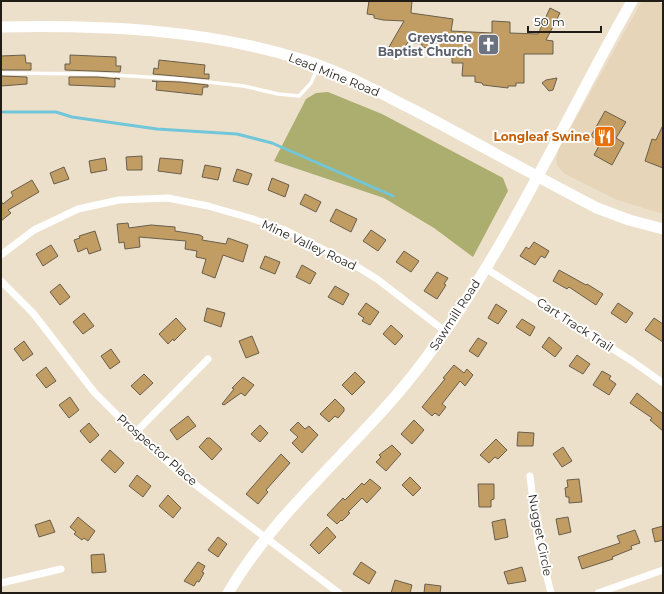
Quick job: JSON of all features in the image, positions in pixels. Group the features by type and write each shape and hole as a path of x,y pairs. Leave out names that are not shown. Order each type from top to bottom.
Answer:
{"street":[{"name":"Sawmill Road","path":"228,593 266,538 300,497 398,393 446,332 486,268 632,1"},
{"name":"Lead Mine Road","path":"1,27 68,26 181,33 244,44 319,66 363,84 509,160 536,177 597,208 630,220 663,229"},
{"name":"Mine Valley Road","path":"1,255 34,230 78,209 119,200 168,198 215,208 285,230 377,278 446,332"},
{"name":"Cart Track Trail","path":"486,268 632,361 663,383"},
{"name":"Prospector Place","path":"1,281 33,313 94,392 135,433 180,474 339,593"},
{"path":"135,433 208,359"},
{"name":"Nugget Circle","path":"530,476 538,542 551,593"},
{"path":"1,584 61,569"},
{"path":"598,593 663,570"}],"lane":[{"path":"1,73 97,74 180,79 244,86 278,94 299,96 311,83 319,66"}],"shaded area":[{"path":"642,1 663,1 663,214 617,200 565,174 558,167 556,160 558,150"}],"green space":[{"path":"328,92 382,114 503,178 508,191 473,257 434,228 384,198 274,161 306,99 316,93"}],"building":[{"name":"Greystone Baptist Church","path":"369,1 412,1 411,13 453,19 451,31 492,33 492,21 510,22 510,33 538,34 550,8 560,13 546,40 553,41 553,54 524,54 524,83 516,83 516,86 508,86 508,88 483,85 482,83 475,82 475,76 462,76 463,63 452,63 452,52 422,47 422,44 408,42 400,54 389,47 404,21 383,20 374,18 374,15 367,14"},
{"path":"25,55 26,63 31,63 31,70 1,70 1,56"},
{"path":"70,55 116,57 116,66 121,66 120,72 65,70 65,64 70,64"},
{"path":"159,60 205,65 204,74 209,74 209,79 153,74 154,68 158,69"},
{"path":"1,76 27,77 27,84 1,86"},
{"path":"69,77 97,77 115,79 115,87 69,85"},
{"path":"557,78 553,90 549,91 542,83 546,80"},
{"path":"152,81 208,85 208,87 203,87 202,95 156,90 157,82"},
{"name":"Longleaf Swine","path":"605,111 626,122 616,138 624,143 612,165 594,155 601,142 591,136"},
{"path":"663,125 663,168 645,161 652,139 656,140"},
{"path":"142,156 142,170 127,170 126,157"},
{"path":"105,158 107,170 91,173 89,161"},
{"path":"160,158 183,160 181,174 158,171"},
{"path":"205,165 221,168 218,180 202,177"},
{"path":"64,167 69,179 54,184 50,173"},
{"path":"237,169 252,174 248,185 233,181"},
{"path":"272,178 289,185 285,197 268,190"},
{"path":"32,180 39,192 8,210 11,213 1,221 1,201 3,204 13,196 11,192"},
{"path":"305,194 321,202 316,212 300,204"},
{"path":"336,209 357,219 351,232 330,221"},
{"path":"128,223 129,228 151,225 175,227 175,231 200,235 203,237 202,240 226,244 228,238 248,245 243,262 223,255 215,278 202,273 206,259 196,257 197,251 185,249 186,241 139,237 140,247 125,249 124,242 119,243 117,224"},
{"path":"371,230 386,240 378,251 363,241"},
{"path":"95,231 101,250 89,254 87,248 78,252 74,240 80,238 79,236"},
{"path":"534,242 549,251 545,258 541,256 535,265 520,256 526,247 529,249"},
{"path":"51,245 58,256 43,266 36,254"},
{"path":"404,251 419,261 411,272 396,262"},
{"path":"265,256 280,262 275,274 260,268"},
{"path":"302,265 316,273 310,284 296,277"},
{"path":"559,270 603,294 596,305 569,287 567,289 553,281"},
{"path":"437,272 448,278 444,284 446,285 437,299 424,291"},
{"path":"60,284 70,297 60,305 50,292"},
{"path":"335,286 349,294 343,305 328,297"},
{"path":"366,303 379,312 370,325 362,321 364,318 358,314"},
{"path":"618,303 633,313 626,323 611,313"},
{"path":"496,304 507,311 498,324 488,318"},
{"path":"207,308 225,313 221,327 204,321"},
{"path":"84,313 94,326 83,334 73,322"},
{"path":"176,318 186,329 174,341 173,339 168,344 159,334"},
{"path":"654,318 663,324 663,342 645,330"},
{"path":"522,319 535,327 530,336 516,327"},
{"path":"391,325 403,336 395,345 383,334"},
{"path":"252,336 259,353 246,358 239,341"},
{"path":"549,337 562,348 555,357 542,347"},
{"path":"478,338 487,343 478,357 469,351"},
{"path":"24,341 33,354 23,361 14,349"},
{"path":"111,349 120,362 110,369 101,356"},
{"path":"577,355 590,364 583,374 569,366"},
{"path":"454,365 464,373 467,369 473,375 465,386 460,381 442,404 446,407 439,416 435,413 432,416 422,407 445,379 443,378"},
{"path":"46,367 56,381 46,388 36,375"},
{"path":"602,371 611,376 609,379 616,384 609,395 593,385"},
{"path":"355,372 365,382 352,395 342,385"},
{"path":"144,374 153,383 140,395 131,386"},
{"path":"243,377 254,385 245,396 241,393 224,405 222,404 234,389 232,388"},
{"path":"637,393 663,414 663,431 650,420 652,418 630,403"},
{"path":"70,397 79,410 69,418 59,405"},
{"path":"335,399 344,408 344,411 338,418 335,416 329,422 320,414"},
{"path":"188,416 196,426 177,440 170,430"},
{"path":"414,420 424,430 412,444 401,434"},
{"path":"298,422 305,429 309,426 318,435 302,453 292,443 298,437 290,430"},
{"path":"89,423 99,435 90,443 80,431"},
{"path":"260,425 268,433 260,442 251,434"},
{"path":"518,432 534,433 533,446 517,446"},
{"path":"207,438 210,438 222,449 212,460 199,447"},
{"path":"496,439 507,450 498,459 495,457 489,463 480,455"},
{"path":"392,445 401,454 386,471 376,462 381,457 379,455"},
{"path":"563,447 572,461 562,467 553,454"},
{"path":"110,450 124,463 115,473 101,460"},
{"path":"281,454 290,463 266,490 268,492 258,504 246,494"},
{"path":"137,475 151,486 143,497 129,486"},
{"path":"410,477 421,488 413,496 402,485"},
{"path":"370,479 381,488 367,503 362,498 348,512 350,513 337,524 327,515 343,498 345,500 362,483 364,485"},
{"path":"579,479 582,502 569,503 569,497 566,497 565,488 568,487 567,480"},
{"path":"478,484 494,484 494,499 491,500 491,507 479,507"},
{"path":"168,495 181,508 173,518 159,506"},
{"path":"78,517 95,531 88,541 84,538 82,540 74,534 76,532 70,527"},
{"path":"568,517 571,532 559,535 556,519"},
{"path":"505,519 508,537 495,540 492,522"},
{"path":"50,520 55,532 39,537 35,525"},
{"path":"663,526 663,540 655,542 652,529"},
{"path":"327,527 336,537 319,554 310,545"},
{"path":"635,530 640,543 631,546 632,549 612,557 613,559 582,569 578,557 620,543 617,536"},
{"path":"218,537 227,544 218,557 208,550"},
{"path":"104,554 106,572 92,573 91,555"},
{"path":"198,562 205,566 202,572 204,573 199,582 197,581 194,586 184,581"},
{"path":"361,562 376,572 369,584 353,574"},
{"path":"522,567 526,581 508,584 504,572"},
{"path":"395,580 412,585 410,593 391,593"},
{"path":"425,584 441,586 440,593 424,593"}],"waterway":[{"path":"1,112 56,112 72,117 157,129 237,134 272,143 393,196"}],"place":[{"name":"Greystone Baptist Church","path":"488,45"},
{"name":"Longleaf Swine","path":"605,137"}]}
